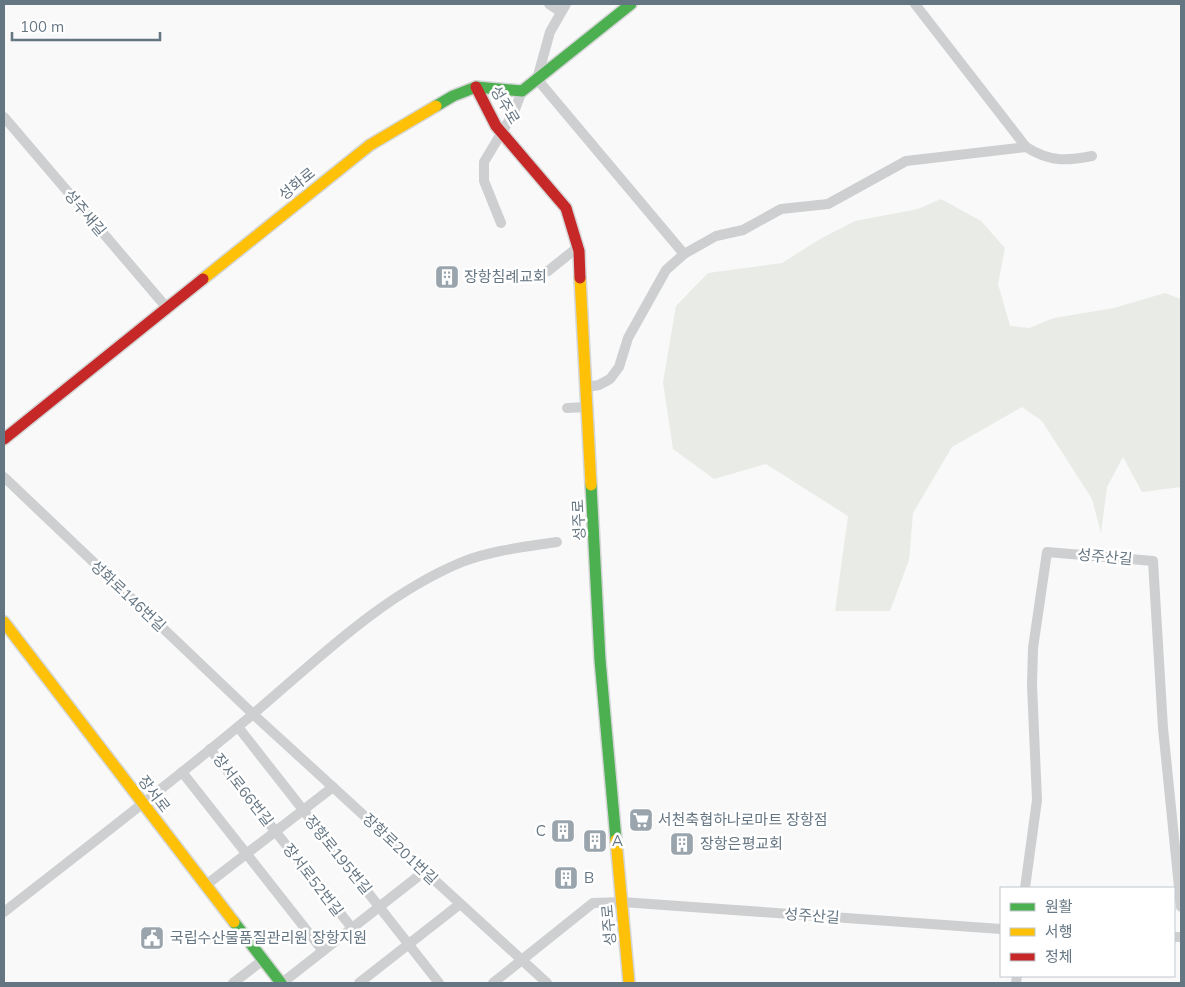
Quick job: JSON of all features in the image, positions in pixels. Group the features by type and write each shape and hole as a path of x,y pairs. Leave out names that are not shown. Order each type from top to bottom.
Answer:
{"street":[{"path":"537,79 550,32 564,8 549,4"},
{"path":"501,223 484,181 484,162 514,112 522,91 631,4"},
{"path":"915,4 1026,148 1062,161 1092,156"},
{"path":"537,79 684,254"},
{"name":"성화로","path":"4,440 370,145 453,96 476,87 522,91"},
{"name":"성주로","path":"476,87 502,132 566,208 578,247 587,387 600,660 629,983"},
{"name":"성주새길","path":"4,117 167,308"},
{"path":"587,387 599,385 610,379 619,367 628,338 666,270 684,254 716,236 743,230 781,210 828,204 906,161 1026,148"},
{"path":"534,276 548,271 578,247"},
{"path":"567,408 588,407"},
{"name":"성화로146번길","path":"4,478 253,714"},
{"path":"4,912 238,727 314,660 418,584 463,562 525,545 557,542"},
{"name":"성주산길","path":"1025,887 1037,800 1032,685 1033,648 1047,552 1152,562 1164,728 1181,908"},
{"name":"장서로","path":"4,622 282,983"},
{"name":"장항로201번길","path":"253,714 547,983"},
{"name":"장항로195번길","path":"238,727 439,983"},
{"name":"장서로66번길","path":"210,749 275,831"},
{"path":"182,772 323,951"},
{"path":"206,885 333,786"},
{"name":"장서로52번길","path":"275,831 352,928"},
{"name":"장서로52번길","path":"282,983 425,871"},
{"name":"성주산길","path":"493,983 593,903 622,902 1000,929"},
{"path":"359,983 460,904"},
{"path":"234,983 263,960"}],"shaded area":[{"path":"941,199 981,221 1005,248 998,284 1010,326 1029,328 1054,318 1114,308 1165,293 1181,299 1181,487 1142,492 1123,457 1107,487 1101,533 1092,499 1042,421 1022,407 952,447 913,513 909,560 890,611 835,611 848,516 766,464 714,479 673,449 663,382 676,306 708,273 782,263 820,239 855,221 918,209"}],"traffic: fast":[{"path":"436,106 453,96 476,87 522,91 631,4"},
{"path":"591,485 600,660 616,840"},
{"path":"234,922 281,983"}],"traffic: slow":[{"path":"203,279 370,145 436,106"},
{"path":"580,278 591,485"},
{"path":"4,622 234,922"},
{"path":"616,840 629,983"}],"traffic: jam":[{"path":"476,87 496,126 566,208 579,251 580,278"},
{"path":"4,439 203,279"}],"place":[{"name":"장항침례교회","path":"447,277"},
{"name":"서천축협하나로마트 장항점","path":"641,820"},
{"name":"C","path":"563,831"},
{"name":"A","path":"595,841"},
{"name":"장항은평교회","path":"682,844"},
{"name":"B","path":"566,878"},
{"name":"국립수산물품질관리원 장항지원","path":"152,938"}]}
